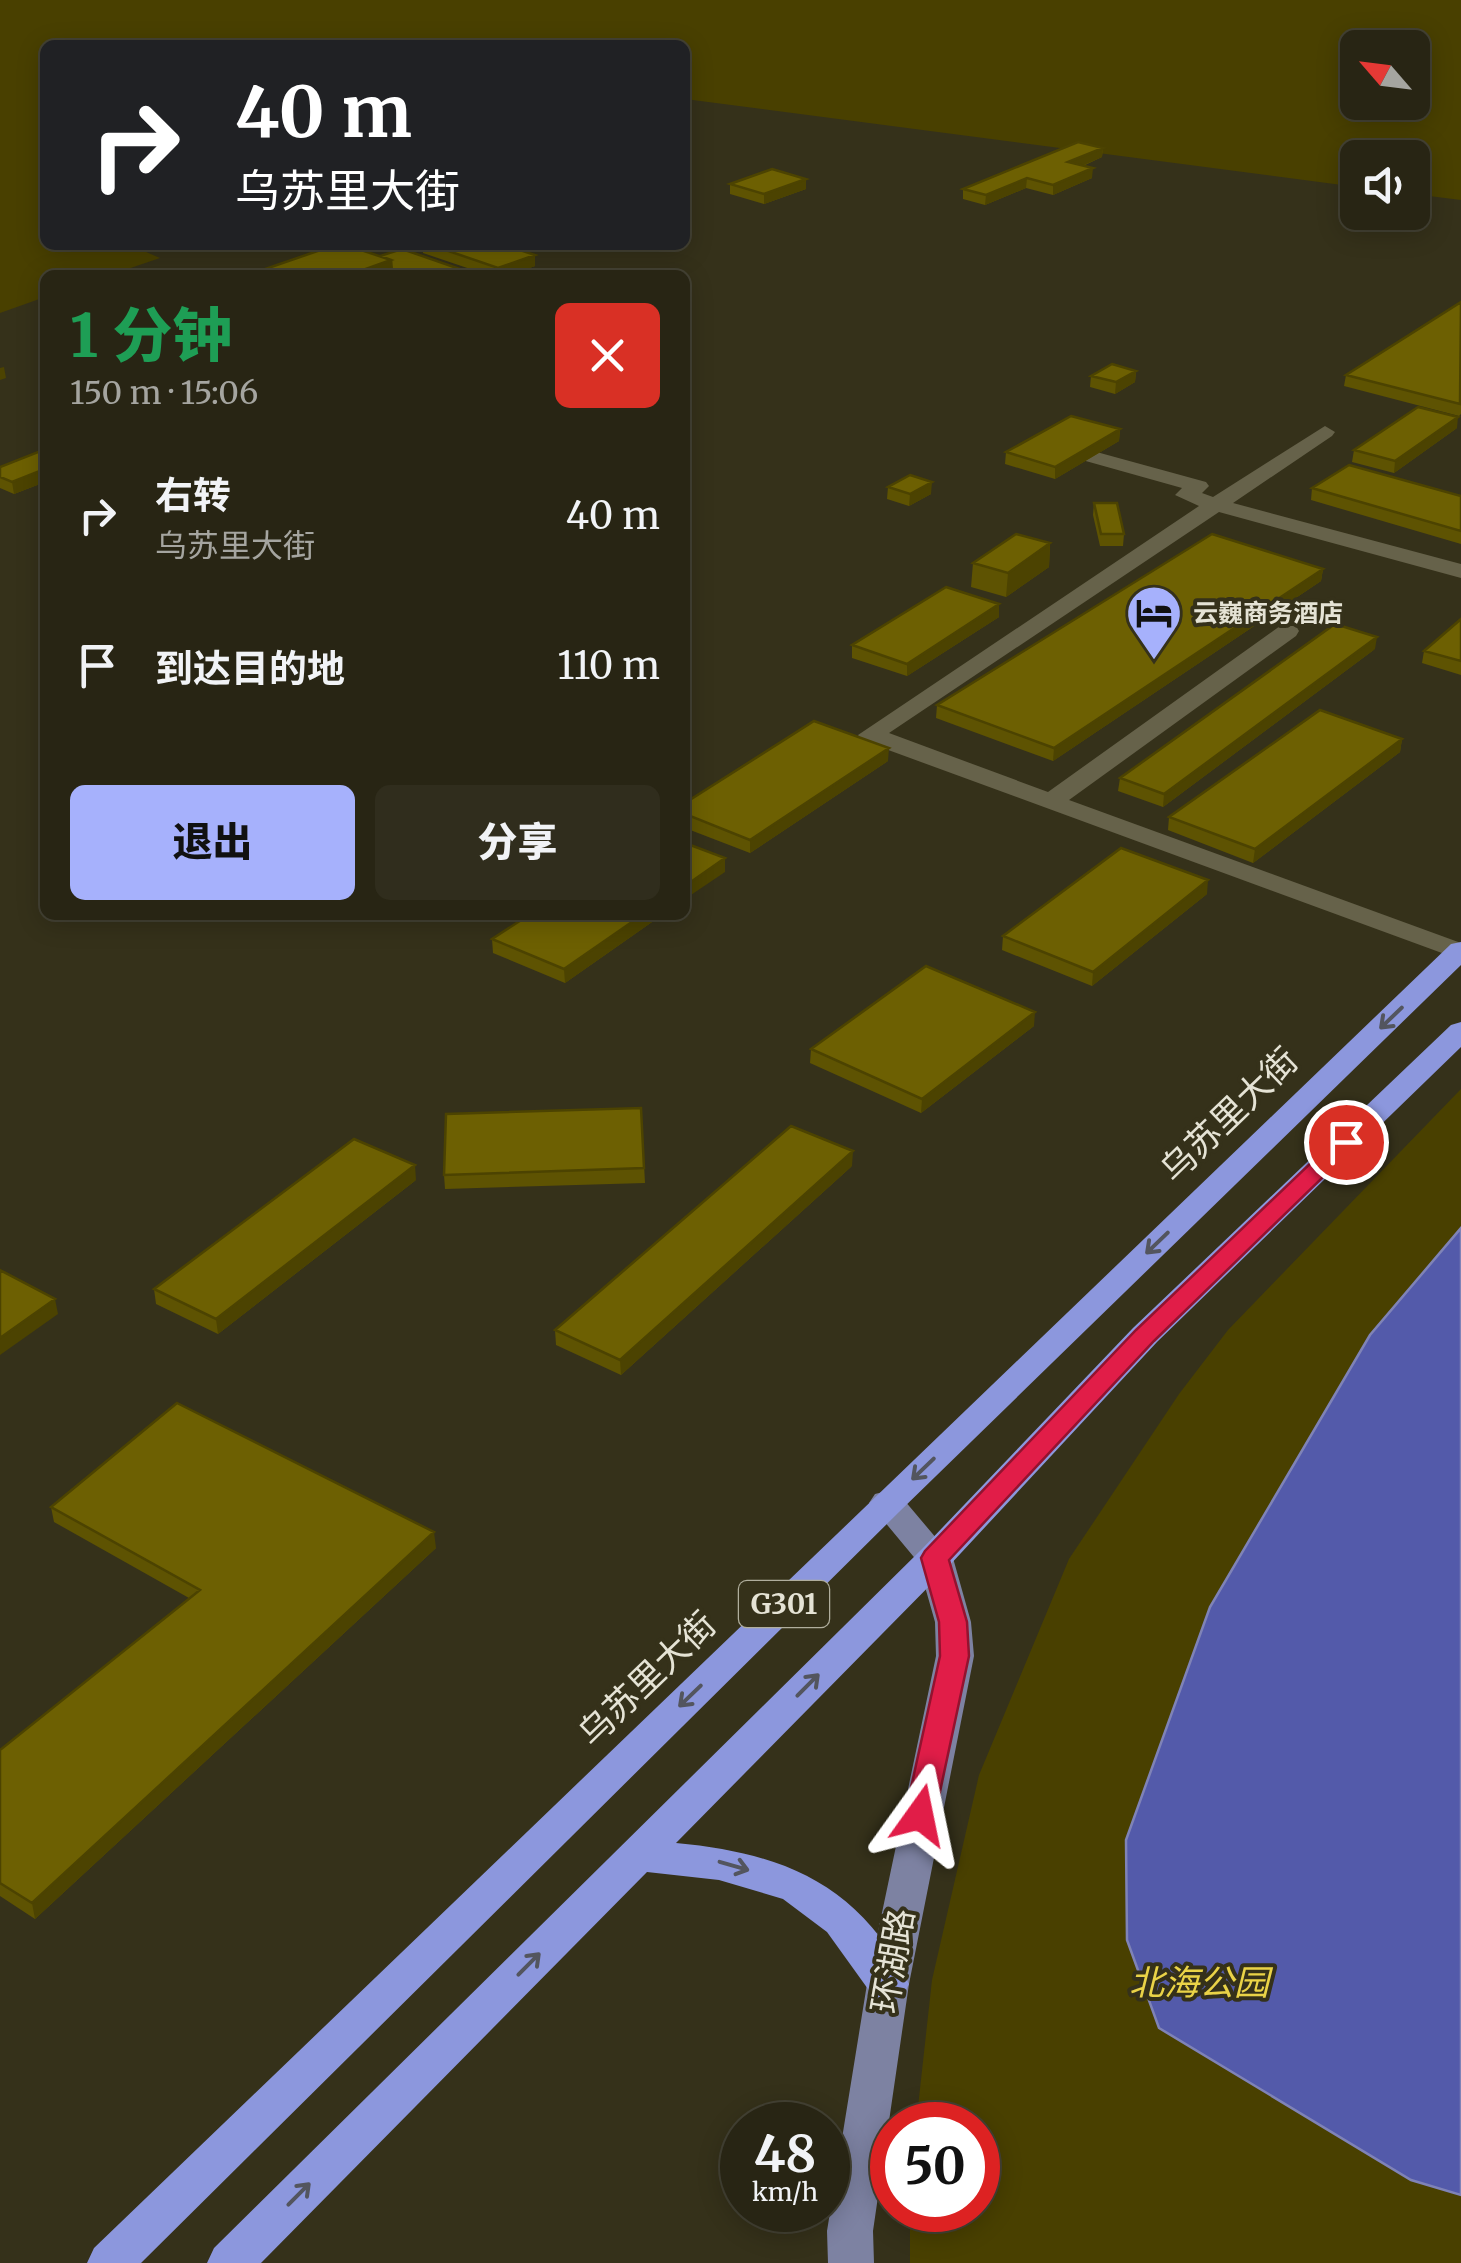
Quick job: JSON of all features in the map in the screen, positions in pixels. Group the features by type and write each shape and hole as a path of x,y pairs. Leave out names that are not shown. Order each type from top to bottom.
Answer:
{"highway":[{"name":"乌苏里大街","path":"110,2263 1460,951"},
{"name":"G301","path":"230,2263 935,1558 1145,1336 1461,1032"},
{"path":"637,1855 718,1862 808,1894 843,1921 888,1984"}],"main road":[{"name":"环湖路","path":"851,2263 850,2231 888,1984 954,1656 953,1622 935,1558 888,1503"}],"street":[{"path":"1325,432 870,734 1460,951"},
{"path":"1082,454 1198,486 1185,494 1214,504 1461,571"},
{"path":"1052,801 1288,631"}],"green space":[{"path":"0,0 1461,0 1461,200 1430,196 1430,140 1340,140 1340,185 690,100 690,40 40,40 40,250 142,250 160,258 125,270 40,270 40,299 0,313"},
{"name":"北海公园","path":"1461,1089 1461,2263 910,2263 910,2232 1000,2232 1000,2102 919,2102 932,1980 979,1775 1069,1559 1179,1394 1228,1330"}],"water":[{"path":"1461,1228 1461,2195 1411,2180 1159,2028 1127,1940 1126,1840 1210,1607 1370,1335"}],"building":[{"path":"1078,142 1103,148 1068,162 1093,168 1053,185 1027,178 986,195 963,189"},
{"path":"772,169 806,179 764,194 730,184"},
{"path":"320,250 361,250 391,260 363,270 262,270"},
{"path":"405,250 463,270 392,270 391,260 380,256"},
{"path":"446,250 520,250 535,255 498,268"},
{"path":"1461,302 1460,404 1346,375"},
{"path":"1112,364 1136,371 1116,382 1091,376"},
{"path":"1418,407 1458,417 1395,461 1354,450"},
{"path":"1071,416 1120,429 1055,467 1006,452"},
{"path":"40,451 40,471 12,482 0,477 0,467"},
{"path":"1349,465 1461,496 1461,531 1312,488"},
{"path":"910,475 932,482 910,494 888,487"},
{"path":"1094,503 1117,503 1124,534 1101,534"},
{"path":"1016,534 1050,543 1008,573 973,563"},
{"path":"1212,534 1323,569 1054,748 937,705"},
{"path":"946,587 999,604 907,664 852,645"},
{"path":"1461,619 1461,661 1424,651"},
{"path":"1335,624 1377,637 1164,794 1120,778"},
{"path":"1320,710 1402,739 1255,849 1169,817"},
{"path":"814,721 889,748 750,840 690,816 690,800"},
{"path":"690,845 725,858 690,882"},
{"path":"1121,848 1208,880 1093,972 1003,936"},
{"path":"521,920 635,920 564,969 492,939"},
{"path":"926,966 1035,1012 922,1099 811,1049"},
{"path":"641,1108 644,1168 444,1175 446,1114"},
{"path":"791,1126 853,1151 620,1360 555,1330"},
{"path":"354,1139 415,1165 216,1319 154,1289"},
{"path":"0,1270 55,1299 0,1338"},
{"path":"177,1403 434,1532 32,1903 0,1883 0,1750 200,1590 51,1507"}],"place":[{"name":"云巍商务酒店","path":"1154,662"}],"route":[{"path":"920,1815 954,1656 953,1622 935,1558 1145,1336 1346,1142"}]}
